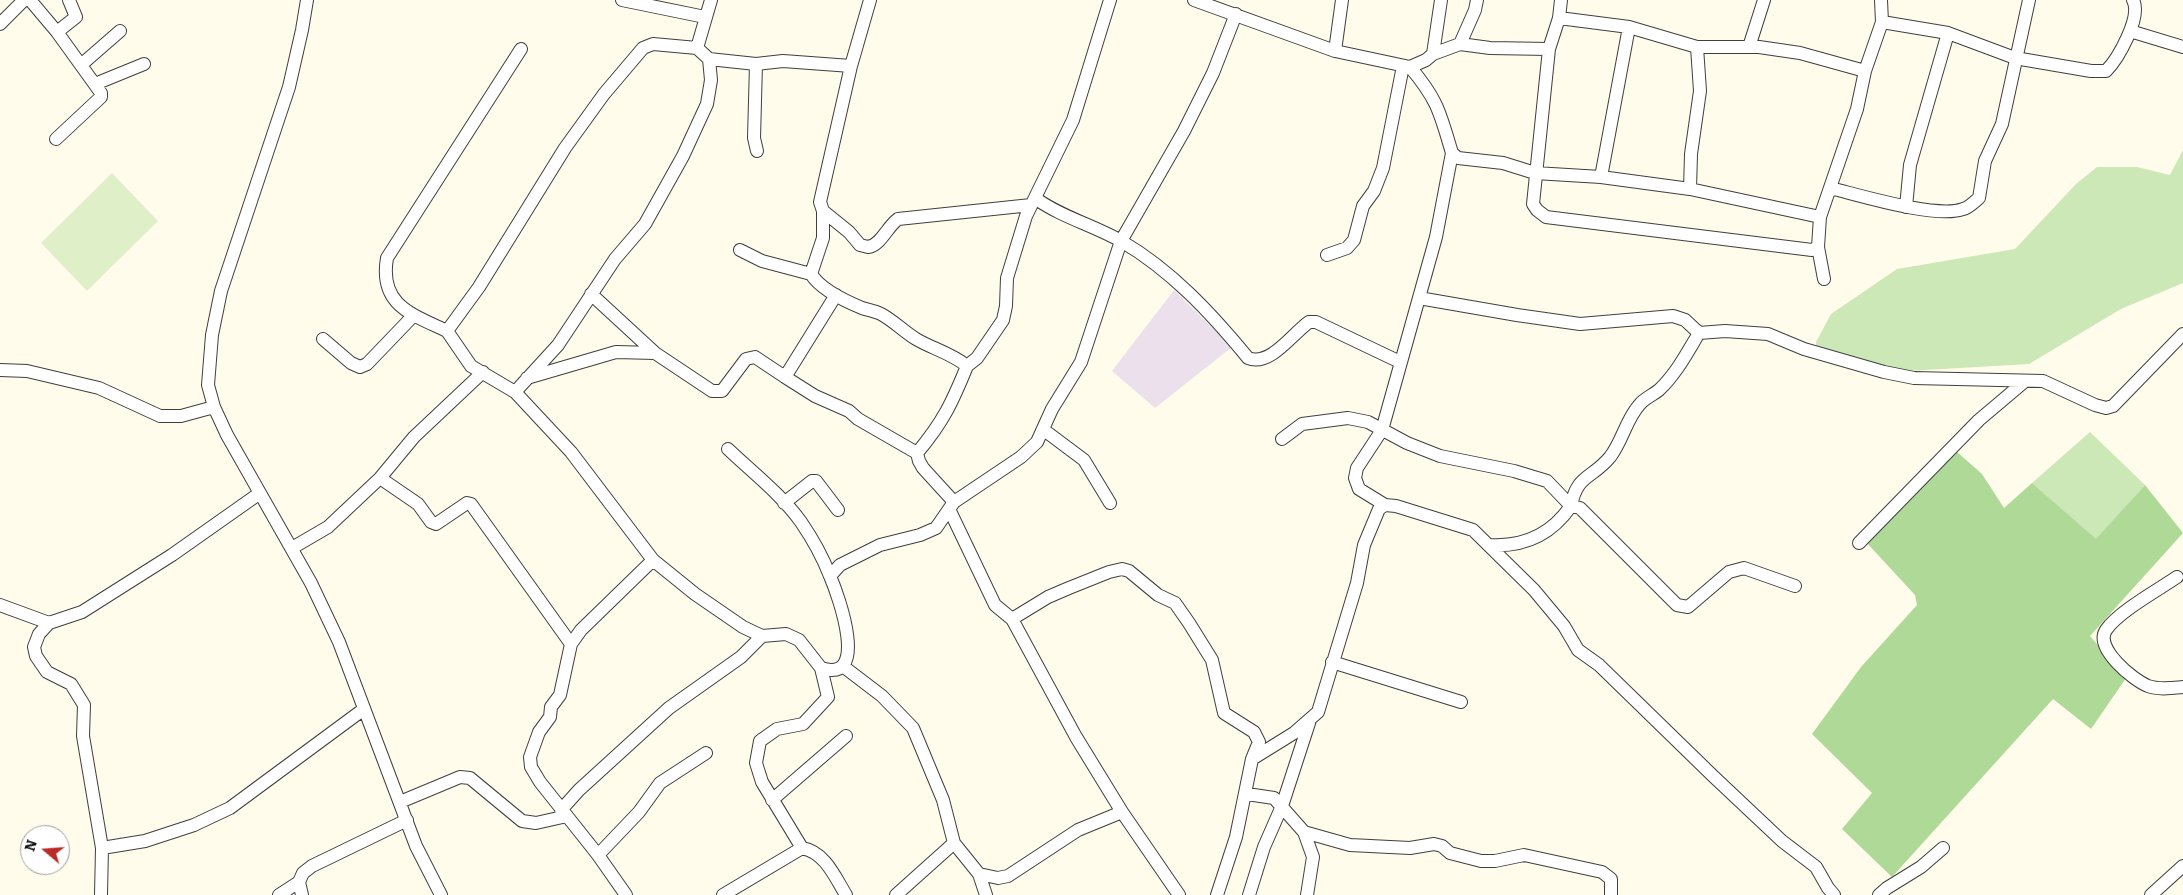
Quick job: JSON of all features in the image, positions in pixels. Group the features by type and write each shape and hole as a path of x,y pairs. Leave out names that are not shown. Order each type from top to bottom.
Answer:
{"street":[{"path":"0,24 24,0"},
{"path":"30,0 57,32 98,90"},
{"path":"57,32 76,17 69,0"},
{"path":"306,0 302,30 288,87 221,291 209,355 208,385 214,407 311,583 339,642 416,846 441,895"},
{"path":"622,0 705,17"},
{"path":"697,48 711,0"},
{"path":"870,0 851,66 820,202 823,211 823,238 811,274 814,280 836,295 853,304 879,312 900,326 912,337 956,357 967,366"},
{"path":"917,453 938,428 950,407 967,366 977,358 1002,320 1006,306 1007,278 1033,202 1073,120 1110,0"},
{"path":"1194,0 1335,51 1407,67 1426,60 1433,54 1460,44 1549,49"},
{"path":"1335,51 1342,0"},
{"path":"1433,54 1441,0"},
{"path":"1460,44 1476,10 1477,0"},
{"path":"1562,0 1559,18 1549,49 1535,173 1533,204 1537,210 1546,217 1812,250 1818,247"},
{"path":"1749,46 1764,0"},
{"path":"1824,279 1818,247 1820,217 1857,109 1864,71 1882,22 1881,0"},
{"path":"1830,188 1906,207 1950,212 1964,209 1979,198 1985,161 2002,124 2029,0"},
{"path":"1882,22 1948,32 2016,58 2091,71 2106,71 2116,61 2130,32 2136,4 2133,0"},
{"path":"830,576 840,565 880,545 920,535 936,528 952,506 1021,457 1037,442 1044,430 1052,408 1081,362 1121,241 1184,131 1213,74 1236,14"},
{"path":"1559,18 1629,27 1698,47 1718,49 1749,46 1800,53 1864,71"},
{"path":"1601,177 1629,27"},
{"path":"81,65 120,31"},
{"path":"1906,207 1910,165 1948,32"},
{"path":"2130,32 2183,47"},
{"path":"447,331 479,287 565,148 604,94 643,48 653,44 697,48 709,59 756,64 783,61 851,66"},
{"path":"1690,189 1691,154 1700,91 1698,47"},
{"path":"521,49 387,258 385,282 394,300 404,310 447,331 471,366 515,392 571,452 653,560 695,594 743,627 762,636 792,635 799,640 821,668 828,697 802,724 777,729 760,741 756,763 762,782 772,800 787,820 802,848"},
{"path":"515,392 558,345 615,259 645,224 683,156 707,104 711,80 709,59"},
{"path":"56,139 98,90 144,64"},
{"path":"756,64 754,138 757,151"},
{"path":"1407,67 1429,90 1438,104 1452,153 1436,237 1382,430 1357,468 1355,478 1359,489 1385,505 1418,511 1473,530 1490,545 1558,619 1578,650 1599,665 1712,776 1791,849 1816,867 1834,895"},
{"path":"1327,255 1347,248 1354,240 1363,206 1374,191 1383,168 1407,67"},
{"path":"1452,153 1458,158 1503,162 1535,173 1601,177 1690,189 1820,217"},
{"path":"823,211 849,232 860,245 868,247 877,243 891,224 898,220 1033,202 1121,241 1173,279 1210,312 1248,358 1255,361 1266,358 1309,322 1316,322 1400,362"},
{"path":"740,250 762,261 811,274"},
{"path":"591,294 655,353 712,391 722,391 746,359 755,357 815,396 849,411 858,419 917,453 923,468 952,506 995,605 1012,620 1076,737 1122,812 1180,895"},
{"path":"785,377 836,295"},
{"path":"1419,298 1580,324 1673,316 1685,320 1699,333 1725,331 1768,334 1804,349 1884,372 1914,378 2043,381 2095,406 2106,408 2113,406 2183,334"},
{"path":"324,339 351,363 360,367 366,364 414,316"},
{"path":"1490,545 1508,546 1534,540 1558,523 1571,506 1574,490 1584,479 1604,464 1620,444 1632,416 1641,403 1659,390 1675,371 1699,333"},
{"path":"527,378 616,352 655,353"},
{"path":"0,370 27,371 99,388 160,416 181,416 214,407"},
{"path":"292,548 328,527 380,478 414,437 483,372"},
{"path":"1859,543 1973,426 2024,382"},
{"path":"1282,439 1302,424 1348,418 1368,422 1440,456 1514,471 1547,481 1571,506 1580,508 1677,605 1688,607 1729,572 1744,568 1795,586"},
{"path":"1044,430 1084,460 1110,503"},
{"path":"728,449 784,503 800,522 830,576 845,624 849,649 848,661 844,667 836,671 821,668"},
{"path":"380,478 418,504 431,522 436,524 467,503 471,504 571,644"},
{"path":"784,503 812,481 816,482 838,510"},
{"path":"101,895 102,848 83,736 84,705 71,684 46,672 36,656 34,647 49,623 82,612 172,555 260,493"},
{"path":"1252,759 1294,733 1318,712 1357,583 1364,545 1379,509 1385,505"},
{"path":"626,895 598,855 530,767 530,757 539,732 550,717 551,707 560,695 571,644 581,630 653,560"},
{"path":"1012,620 1048,597 1109,572 1122,569 1129,572 1158,595 1176,603 1212,660 1224,713 1254,732 1260,742 1252,759 1247,794 1218,895"},
{"path":"2177,577 2112,621 2104,632 2103,643 2110,655 2131,676 2148,686 2160,688 2183,687"},
{"path":"0,605 49,623"},
{"path":"400,802 460,777 470,778 522,821 536,823 564,813 580,790 670,708 741,657 762,636"},
{"path":"1332,662 1461,702"},
{"path":"844,667 882,696 913,728 943,800 954,843 980,874 986,895"},
{"path":"102,848 145,841 194,825 230,808 364,709"},
{"path":"1249,895 1264,847 1282,806 1310,720"},
{"path":"772,800 846,736"},
{"path":"598,855 639,812 660,783 706,753"},
{"path":"1247,794 1274,798 1304,832 1313,857 1307,895"},
{"path":"980,874 998,878 1008,876 1078,830 1122,812"},
{"path":"279,895 299,882 303,874 325,859 407,820"},
{"path":"1304,832 1350,844 1410,848 1434,844 1442,846 1450,853 1481,861 1495,861 1524,855 1602,872 1611,879 1611,895"},
{"path":"896,895 954,843"},
{"path":"723,895 802,848 813,850 824,861 846,895"},
{"path":"1879,895 1887,888 1921,868 1943,848"},
{"path":"2151,895 2183,866"},
{"path":"299,882 302,895"}],"shaded area":[{"path":"1174,290 1232,347 1155,408 1112,371"}],"green space":[{"path":"2183,150 2183,283 2121,309 2029,364 1890,372 1816,352 1816,342 1831,314 1897,269 2015,249 2076,184 2097,167 2137,167 2170,175"},
{"path":"112,173 158,221 87,291 41,243"},
{"path":"2090,432 2145,485 2096,540 2032,483"},
{"path":"1957,452 1982,474 2004,508 2032,483 2096,539 2145,485 2183,533 2090,636 2126,678 2091,729 2053,699 1892,877 1842,829 1872,793 1812,734 1861,667 1917,605 1915,595 1866,542"}]}
